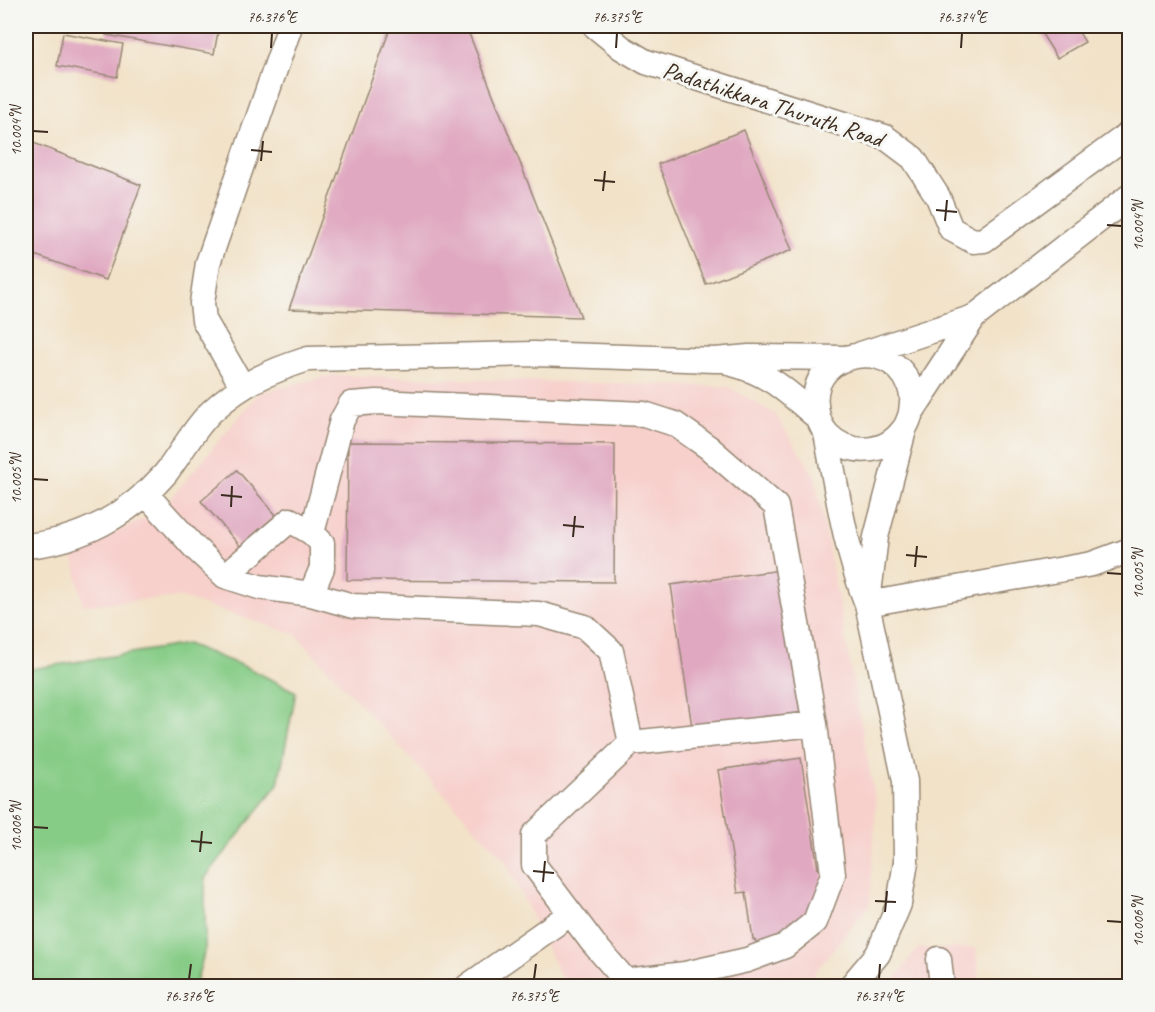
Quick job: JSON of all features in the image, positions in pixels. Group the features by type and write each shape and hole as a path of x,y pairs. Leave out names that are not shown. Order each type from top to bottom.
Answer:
{"street":[{"path":"242,386 204,320 202,303 208,263 290,26"},
{"name":"Padathikkara Thuruth Road","path":"595,26 622,48 646,62 885,137 913,158 938,197 951,229 973,241 984,240 1130,133"},
{"path":"715,360 758,372 774,381 840,444 857,450 875,450 891,442 907,422 974,317 1130,196"},
{"path":"850,987 878,954 899,904 906,862 905,782 867,604 856,577 815,400 819,383 830,368 853,356 974,317"},
{"path":"26,546 78,536 120,515 164,474 210,413 242,386 273,370 308,359 534,354 715,360 749,357 879,357 895,365 906,379 912,396 876,537 867,604"},
{"path":"312,533 342,420 351,404 377,402 644,414 675,424 708,447 776,506 815,724 834,874 815,922 785,946 747,960 685,974 626,981 570,914 534,865 534,835 632,742 815,724"},
{"path":"145,493 195,548 225,576 260,587 311,594 353,606 539,614 585,627 611,651 632,742"},
{"path":"225,576 290,520 312,533 322,543 322,568 311,594"},
{"path":"867,604 1092,564 1130,550"},
{"path":"468,986 570,914"},
{"path":"939,959 942,987"}],"shaded area":[{"path":"332,375 729,387 775,414 815,476 876,804 870,904 804,986 565,986 505,860 295,634 179,597 83,605 72,551 159,512 259,393"},
{"path":"976,948 980,986 890,986 917,949"}],"green space":[{"path":"187,644 248,668 296,692 278,784 205,878 205,950 195,986 26,986 26,670"}],"building":[{"path":"108,26 219,26 214,54 106,35"},
{"path":"391,26 466,26 581,317 289,309"},
{"path":"1037,26 1075,26 1085,42 1057,58"},
{"path":"63,33 123,44 117,77 57,66"},
{"path":"744,130 792,250 706,284 658,164"},
{"path":"26,140 141,185 106,280 26,252"},
{"path":"348,442 615,444 614,582 347,580"},
{"path":"237,470 276,515 240,546 201,501"},
{"path":"781,570 803,718 693,734 671,585"},
{"path":"801,758 818,869 825,868 811,924 767,950 753,939 746,892 738,893 718,770"}]}
